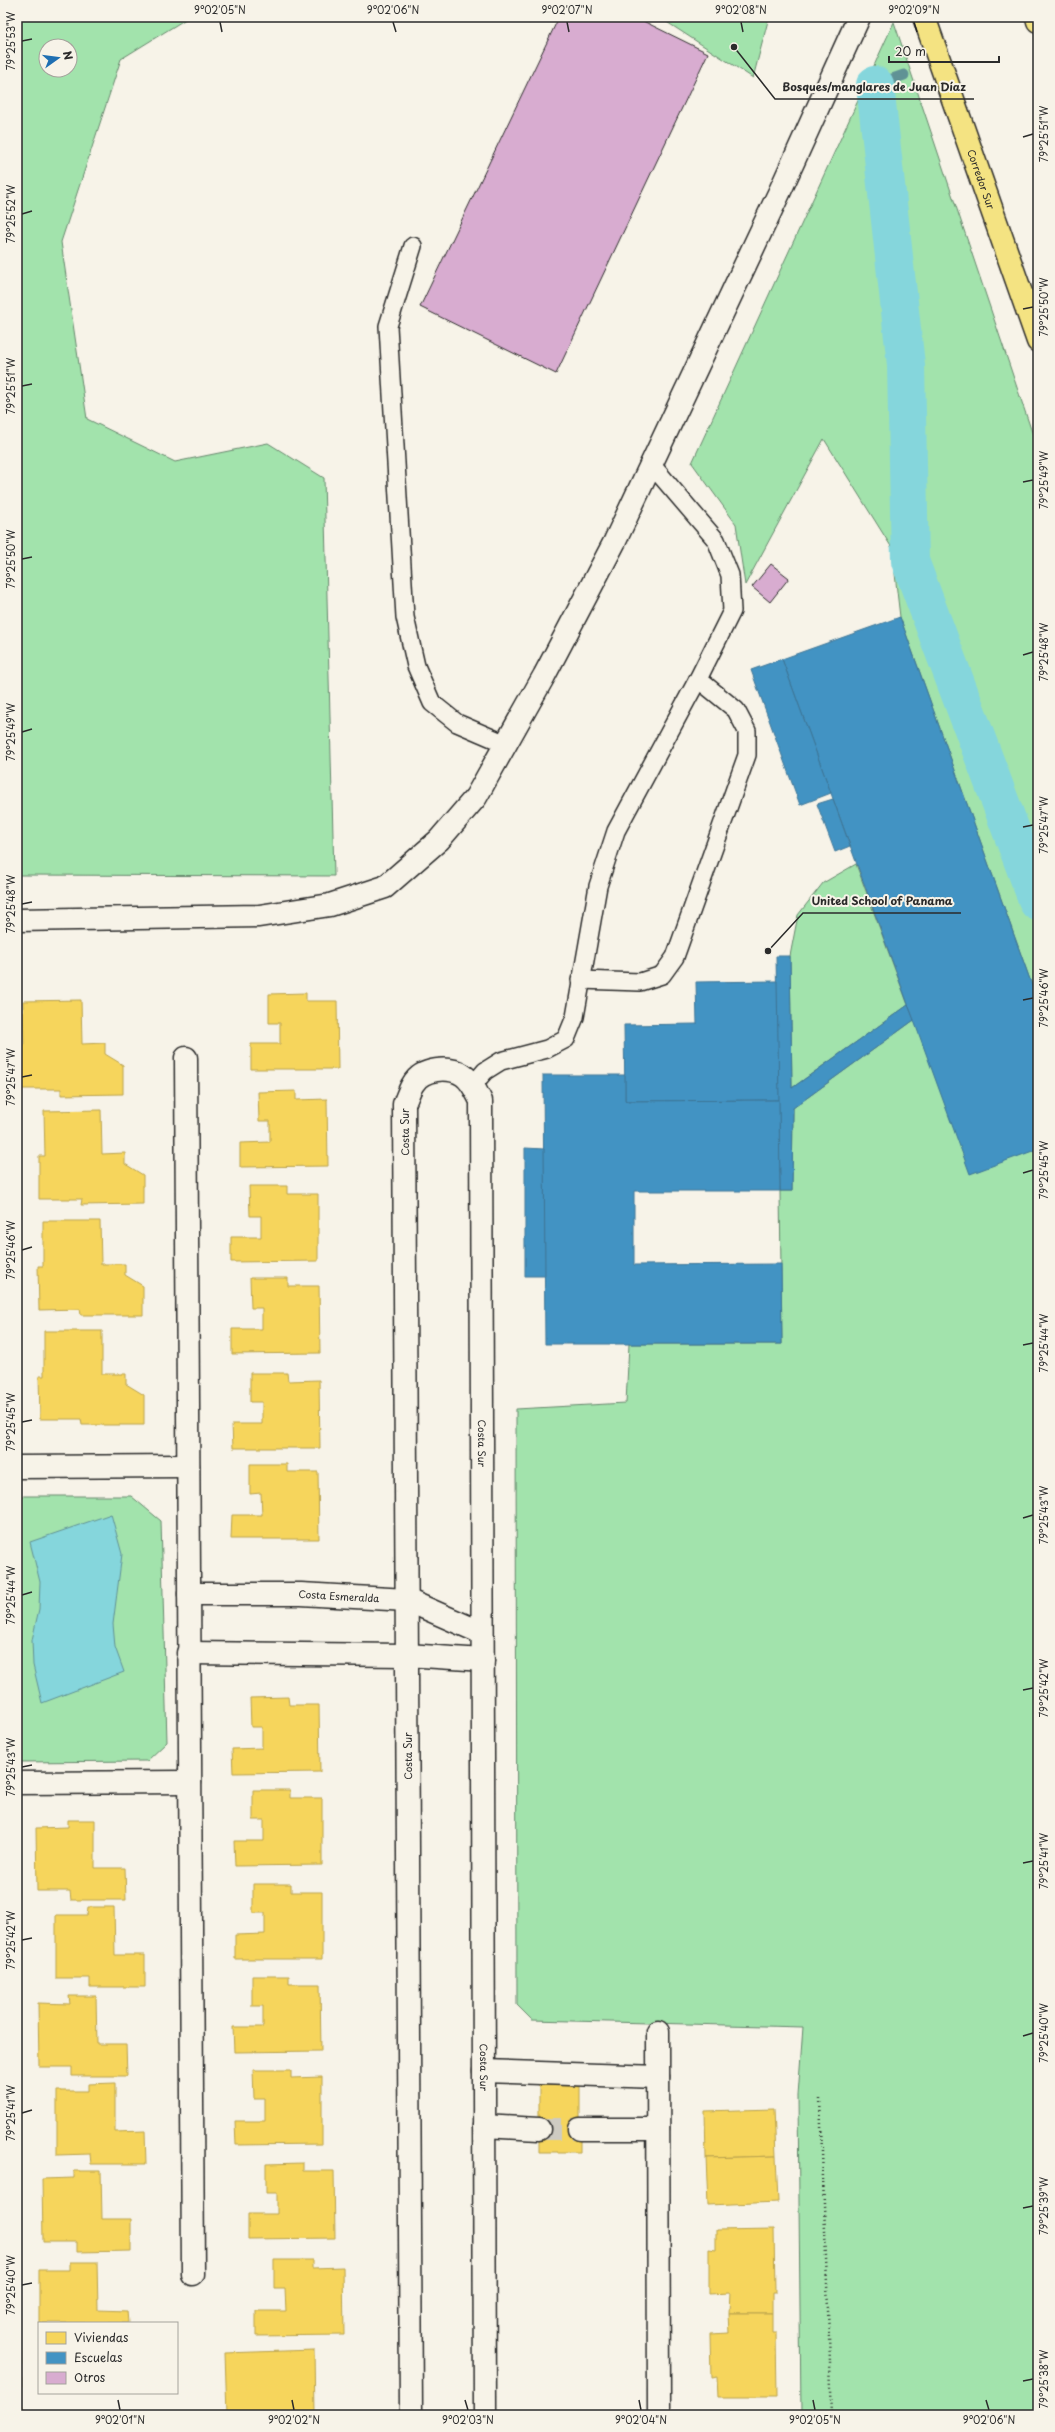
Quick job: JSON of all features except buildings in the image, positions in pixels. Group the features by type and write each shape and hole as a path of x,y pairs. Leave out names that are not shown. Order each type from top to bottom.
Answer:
{"highway":[{"name":"Corredor Sur","path":"924,17 1038,341"},
{"path":"1037,17 1038,21"}],"street":[{"path":"17,920 259,916 330,905 385,887 439,840 476,797 544,676 615,541 780,191 859,17"},
{"path":"186,1058 188,1653 193,2274"},
{"name":"Costa Sur","path":"411,2415 404,1104 413,1083 426,1073 447,1069 463,1075 473,1085 481,1101 485,2415"},
{"path":"17,1468 188,1466"},
{"name":"Costa Esmeralda","path":"189,1594 301,1594 407,1600 482,1634"},
{"path":"188,1653 407,1655 483,1660"},
{"path":"17,1783 190,1782"},
{"path":"658,2032 659,2415"},
{"path":"484,2071 658,2078"},
{"path":"484,2126 539,2129"},
{"path":"580,2129 658,2128"}],"lane":[{"path":"413,246 388,326 405,617 416,666 432,703 457,723 506,744"},
{"path":"473,1085 485,1071 501,1061 547,1049 566,1039 575,1018 580,980 598,886 616,831 698,679 732,611 730,575 716,540 651,464"},
{"path":"580,980 640,982 662,975 675,957 747,755 747,731 736,710 698,679"}],"path":[{"path":"820,2099 832,2415"}],"green space":[{"path":"17,17 189,17 121,59 61,242 87,419 175,462 268,443 324,478 334,876 17,875"},
{"path":"510,17 539,17 529,23"},
{"path":"659,17 769,17 753,78"},
{"path":"894,22 1038,450 1038,1002 900,617 892,548 824,439 745,585 736,524 692,463"},
{"path":"856,864 908,1005 792,1088 790,956 798,915 823,883"},
{"path":"914,1020 1038,1149 1038,2415 801,2415 798,2095 803,2027 532,2020 517,2005 516,1409 626,1403 629,1344 782,1344 780,1191 792,1191 793,1108"},
{"path":"17,1496 131,1496 161,1521 167,1742 147,1761 17,1762"}],"water":[{"path":"111,1514 122,1554 113,1624 115,1647 124,1672 42,1703 33,1665 32,1640 39,1609 40,1582 30,1542"}],"waterway":[{"path":"875,85 904,75"},
{"path":"875,85 906,365 910,561 1038,902"}],"tunnel":[{"path":"539,2129 580,2129"}],"place":[{"name":"Bosques/manglares de Juan Díaz","path":"734,47"},
{"name":"United School of Panama","path":"768,951"}]}
